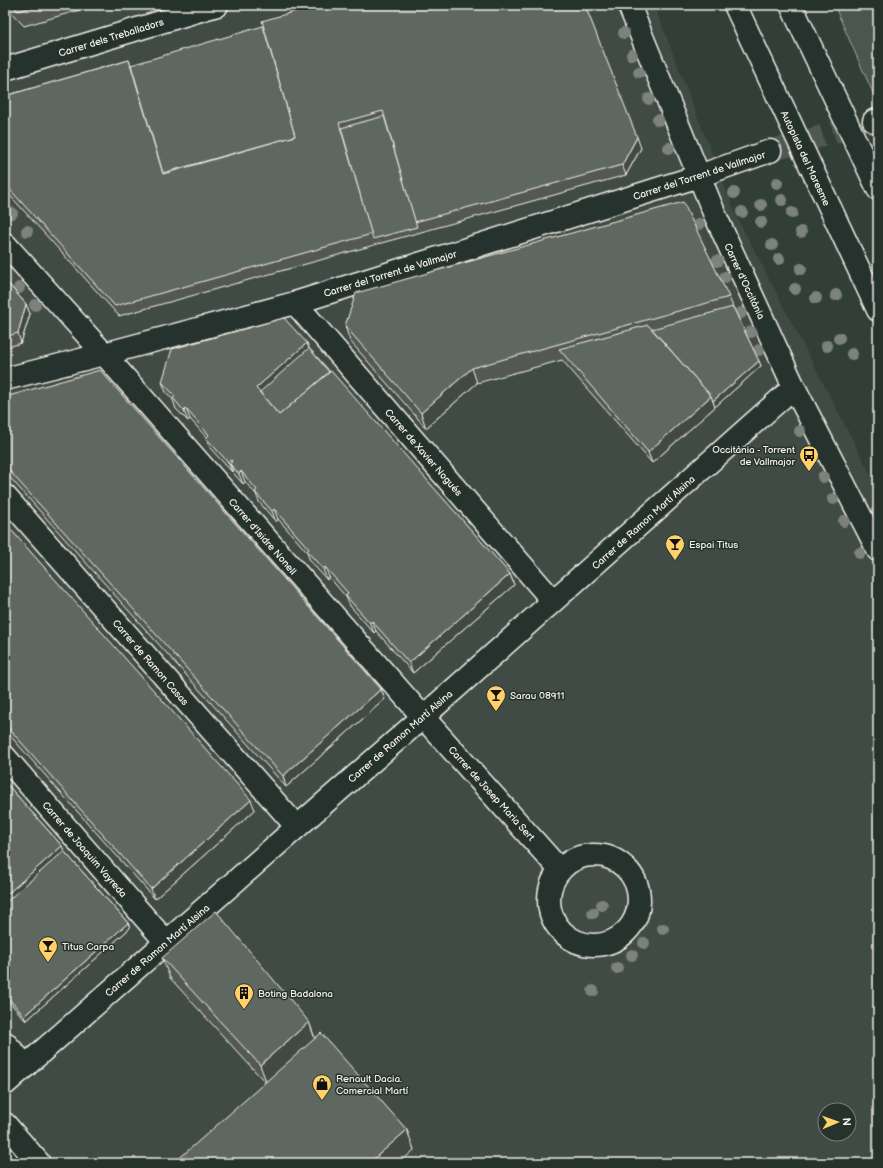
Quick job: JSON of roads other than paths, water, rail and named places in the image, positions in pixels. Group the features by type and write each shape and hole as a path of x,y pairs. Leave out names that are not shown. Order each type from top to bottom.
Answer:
{"main road":[{"name":"Carrer dels Treballadors","path":"5,69 217,5"},
{"name":"Carrer d'Occitània","path":"629,5 715,215 794,387 878,550"},
{"name":"Autopista del Maresme","path":"735,5 878,310"},
{"path":"791,5 878,190"},
{"name":"Carrer del Torrent de Vallmajor","path":"5,379 295,303 699,176 770,151"},
{"name":"Carrer d'Isidre Nonell","path":"5,244 104,354 423,717"},
{"name":"Carrer de Xavier Nogués","path":"295,303 553,601"},
{"name":"Carrer de Ramon Martí Alsina","path":"5,1084 423,717 794,387"},
{"name":"Carrer de Ramon Casas","path":"5,496 296,827"},
{"name":"Carrer de Josep Maria Sert","path":"423,717 560,870"},
{"name":"Carrer de Joaquim Vayreda","path":"5,757 166,942"},
{"path":"594,855 612,859 628,870 637,887 639,906 633,924 620,938 603,945 584,945 567,937 554,923 549,905 551,886 560,870 576,859 594,855"},
{"path":"5,1043 26,1066"},
{"path":"5,1124 39,1163"},
{"path":"5,1159 8,1163"}],"tunnel":[{"path":"770,151 874,121"}],"place":[{"name":"Occitània - Torrent de Vallmajor","path":"809,472"},
{"name":"Espai Titus","path":"675,561"},
{"name":"Sarau 08911","path":"496,712"},
{"name":"Titus Carpa","path":"48,963"},
{"name":"Boting Badalona","path":"244,1010"},
{"name":"Renault Dacia. Comercial Martí","path":"322,1101"}]}
